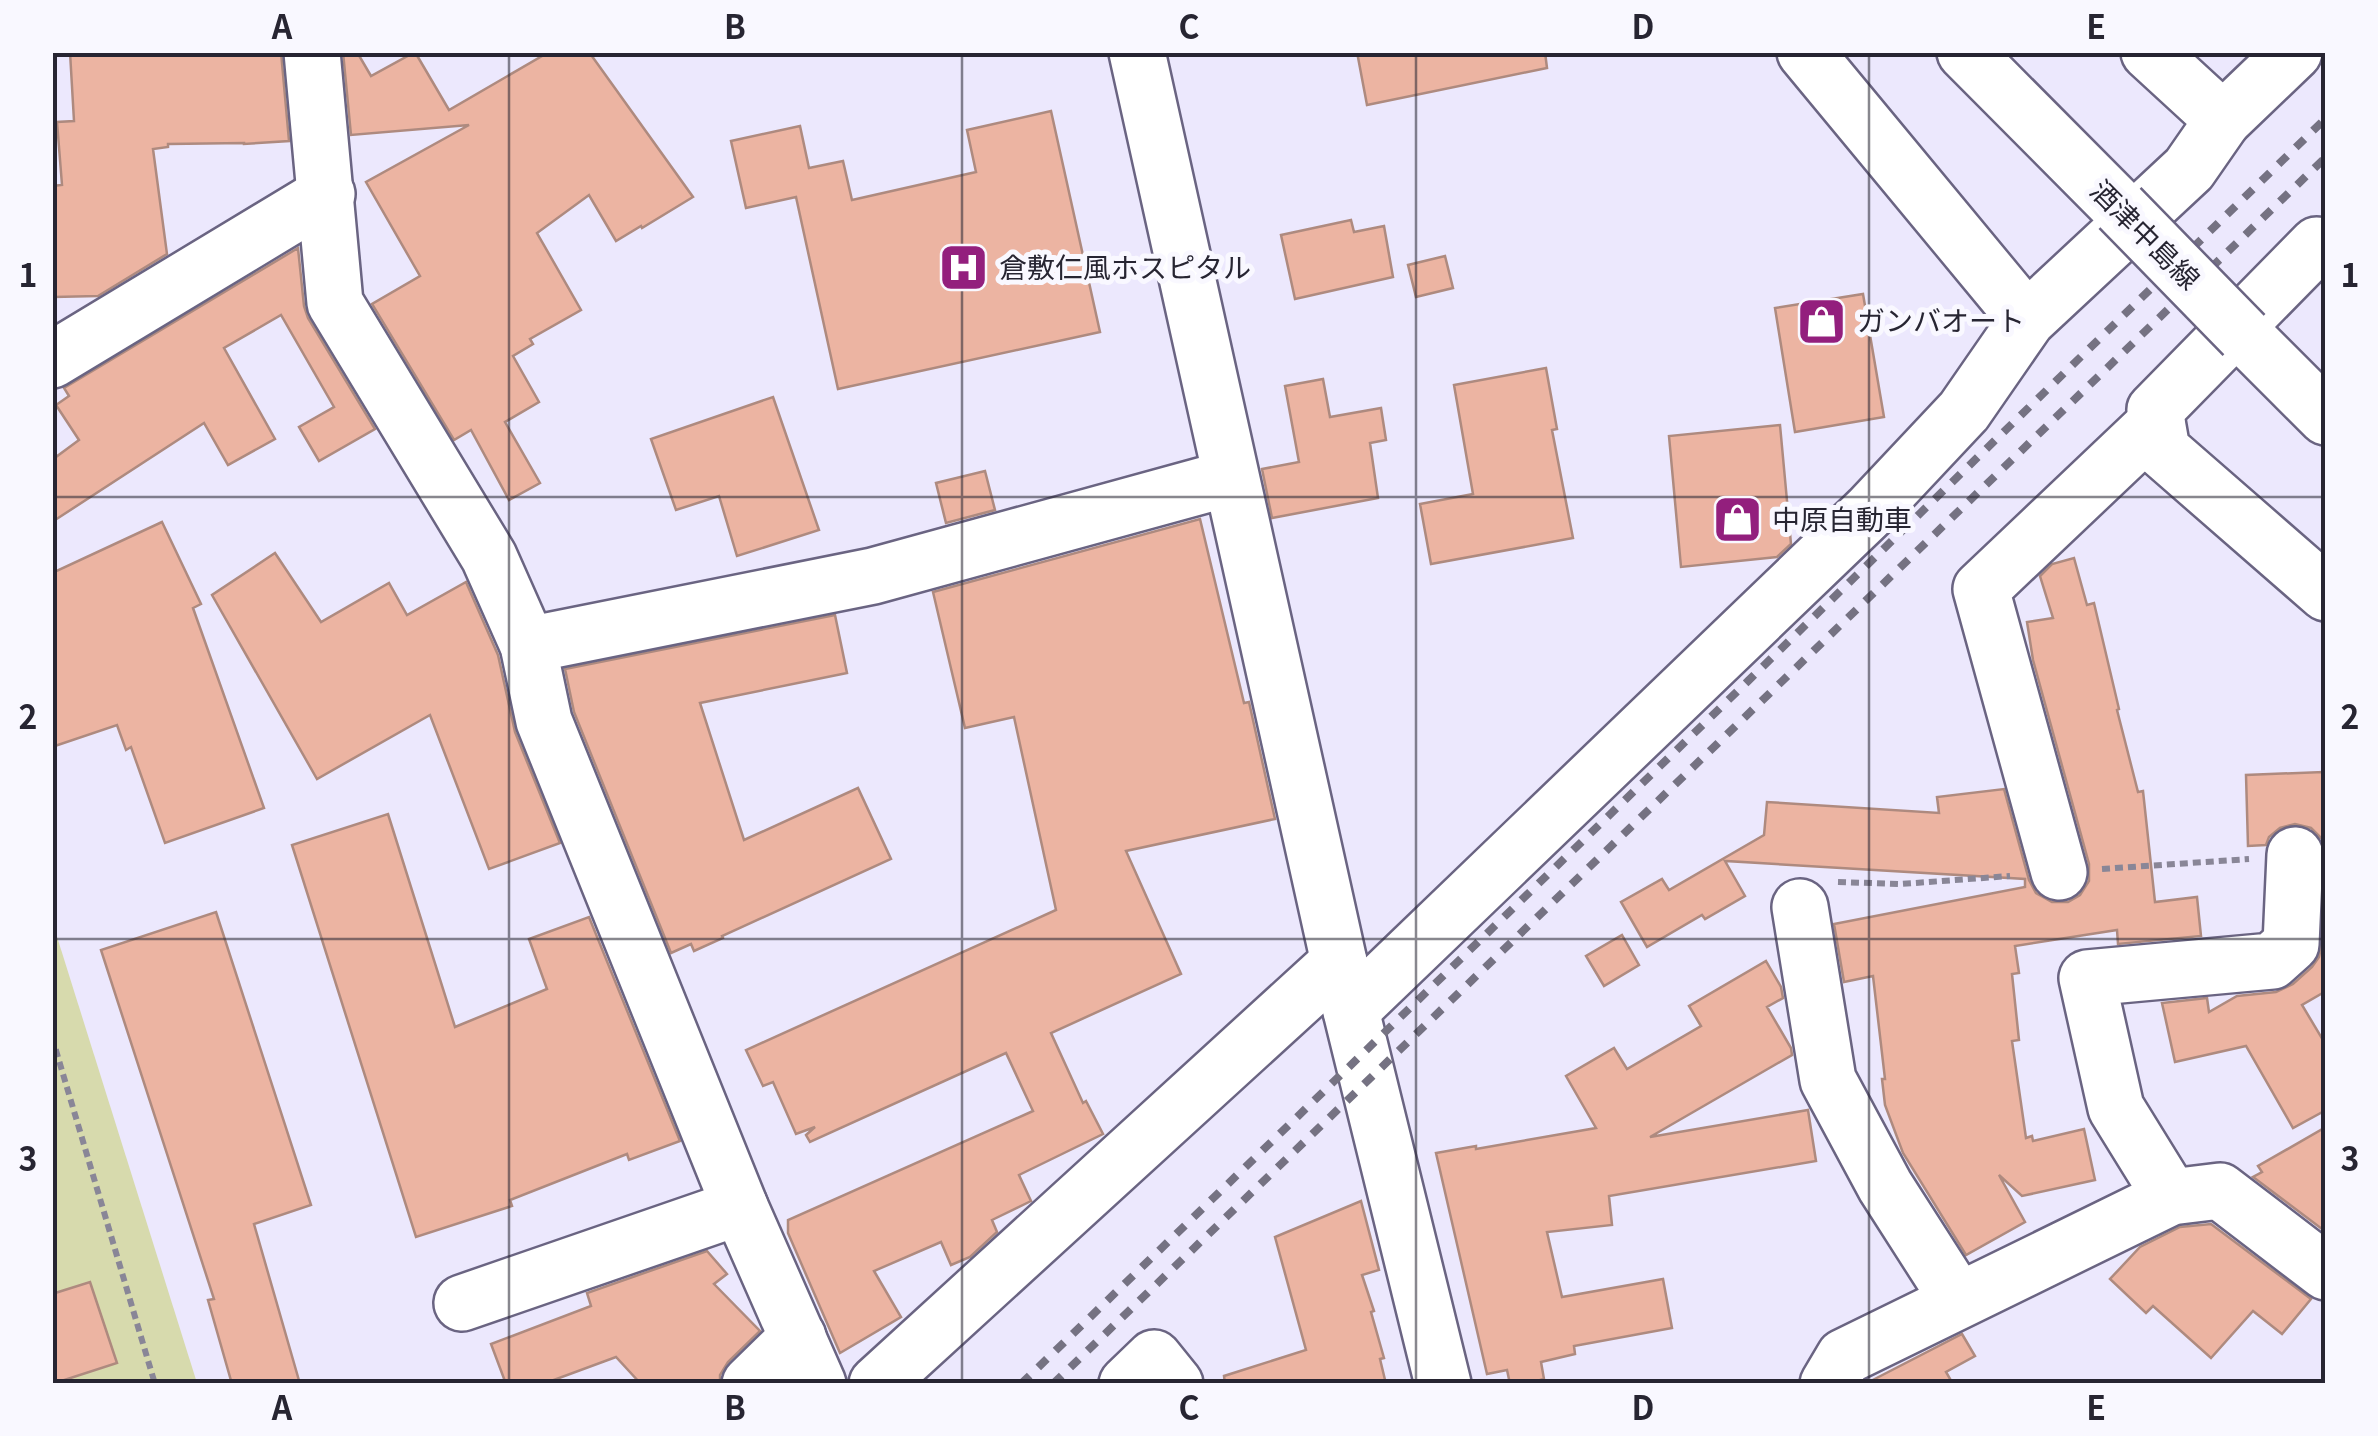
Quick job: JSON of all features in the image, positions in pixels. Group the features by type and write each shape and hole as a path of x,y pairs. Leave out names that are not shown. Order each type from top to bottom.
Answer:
{"street":[{"path":"312,52 335,303 488,557 528,645 544,721 740,1208 808,1360 750,1384"},
{"path":"1137,52 1345,986 1443,1384"},
{"path":"1805,52 2027,320"},
{"name":"酒津中島線","path":"1965,52 2326,417"},
{"path":"2149,52 2223,120"},
{"path":"878,1384 1345,986 1870,512 1964,411 2027,320 2189,168 2223,120 2294,52"},
{"path":"52,360 327,194"},
{"path":"2326,246 2316,245 2156,410 2162,450 2326,593"},
{"path":"2059,872 1981,589 2158,422"},
{"path":"528,645 873,576 1230,478"},
{"path":"2171,1197 2116,1108 2087,978 2272,961 2290,944 2295,855"},
{"path":"1800,907 1828,1080 1885,1186 1958,1300"},
{"path":"1835,1379 1844,1358 2171,1197 2220,1191 2326,1272"},
{"path":"462,1304 740,1208"},
{"path":"1127,1384 1154,1358 1175,1384"}],"path":[{"path":"52,1036 155,1384"}],"green space":[{"path":"53,924 197,1383 53,1383"}],"building":[{"path":"70,52 281,52 289,141 168,144 153,149 167,254 98,296 54,297 52,186 62,185 57,122 74,121"},
{"path":"343,52 357,52 371,76 415,52 449,110 549,52 589,52 693,197 616,241 589,195 537,233 581,310 530,339 533,344 513,356 539,402 505,422 540,483 509,500 471,430 454,440 372,304 420,276 366,182 469,125 351,135"},
{"path":"1357,52 1545,52 1547,68 1367,105"},
{"path":"1051,111 1100,332 838,389 796,197 746,208 731,141 800,126 809,168 843,161 852,200 976,172 967,130"},
{"path":"1351,220 1354,232 1384,226 1393,277 1295,299 1281,235"},
{"path":"298,248 308,318 375,429 319,461 299,427 334,407 281,315 224,348 275,439 228,465 204,423 52,522 52,460 79,440 56,405 69,396 64,388"},
{"path":"1445,256 1453,288 1416,297 1408,265"},
{"path":"1863,294 1884,417 1795,432 1775,308"},
{"path":"1546,368 1557,429 1552,430 1573,538 1431,564 1420,504 1473,494 1454,385"},
{"path":"1323,379 1330,417 1381,408 1386,440 1370,443 1378,498 1272,518 1262,469 1299,462 1285,386"},
{"path":"773,397 819,530 737,556 719,496 676,510 651,439"},
{"path":"1780,425 1791,544 1777,557 1681,567 1669,436"},
{"path":"985,471 995,510 946,523 936,483"},
{"path":"1200,519 1244,703 1249,702 1275,819 1126,851 1181,974 1051,1033 1083,1103 1086,1101 1103,1134 1019,1175 1031,1201 992,1220 997,1232 970,1257 951,1265 941,1242 874,1271 901,1317 840,1353 788,1233 788,1220 1033,1111 1006,1053 810,1142 806,1135 815,1127 796,1134 773,1082 763,1086 746,1050 1056,910 1014,717 965,728 933,592"},
{"path":"162,522 201,604 193,608 264,808 165,843 131,747 126,750 117,725 52,747 52,573"},
{"path":"275,553 321,622 389,583 407,615 466,582 498,655 515,732 560,843 489,869 430,715 317,779 212,595"},
{"path":"2074,558 2087,605 2094,603 2138,792 2143,791 2155,902 2197,897 2201,936 2118,944 2117,930 2015,946 2019,973 2012,974 2019,1040 2012,1041 2026,1138 2032,1136 2033,1141 2084,1129 2095,1180 2022,1196 1999,1175 2025,1222 1966,1255 1903,1153 1885,1105 1873,976 1844,982 1834,924 2025,887 2025,879 1725,861 1745,896 1647,947 1621,902 1662,879 1669,890 1764,835 1767,802 1939,813 1937,797 2004,789 2036,893 2052,902 2068,902 2080,895 2089,881 2089,864 2033,660 2027,622 2053,618 2040,576 2052,564"},
{"path":"835,615 847,673 700,703 744,840 858,788 891,859 694,951 691,944 671,953 574,712 565,669"},
{"path":"2323,772 2326,843 2311,828 2295,824 2280,828 2266,845 2248,846 2246,775"},
{"path":"388,814 455,1027 547,989 529,939 589,917 680,1141 629,1160 627,1154 510,1200 512,1206 416,1237 292,845"},
{"path":"216,912 311,1205 254,1224 300,1384 232,1384 208,1300 214,1299 101,950"},
{"path":"1622,935 1639,965 1604,986 1586,956"},
{"path":"2326,941 2326,991 2302,1005 2326,1045 2326,1110 2293,1128 2246,1046 2175,1062 2162,1003 2207,998 2209,1012 2237,996 2276,992 2293,984 2312,967"},
{"path":"1766,961 1783,998 1767,1007 1792,1055 1650,1137 1808,1110 1816,1161 1609,1196 1612,1225 1547,1232 1562,1297 1663,1279 1672,1328 1574,1346 1575,1354 1541,1362 1544,1379 1526,1384 1510,1384 1507,1370 1487,1374 1436,1153 1596,1128 1566,1076 1614,1048 1627,1069 1701,1026 1689,1006"},
{"path":"2326,1127 2326,1232 2253,1177 2262,1172 2258,1166"},
{"path":"1361,1201 1379,1270 1362,1275 1374,1311 1371,1312 1384,1358 1380,1359 1386,1384 1225,1384 1224,1376 1306,1350 1275,1237"},
{"path":"2211,1224 2311,1299 2282,1334 2253,1311 2211,1358 2153,1306 2146,1313 2110,1279 2140,1247 2180,1227"},
{"path":"707,1251 727,1274 714,1284 760,1331 728,1362 720,1375 720,1384 641,1384 616,1357 543,1384 506,1384 491,1344 591,1306 587,1293"},
{"path":"90,1282 117,1363 52,1384 52,1294"},
{"path":"1962,1334 1975,1356 1946,1372 1953,1384 1865,1384"}],"railway":[{"path":"1021,1384 2326,118"},
{"path":"1053,1384 2326,157"}],"place":[{"name":"倉敷仁風ホスピタル","path":"964,268"},
{"name":"ガンバオート","path":"1822,321"},
{"name":"中原自動車","path":"1737,520"}]}
